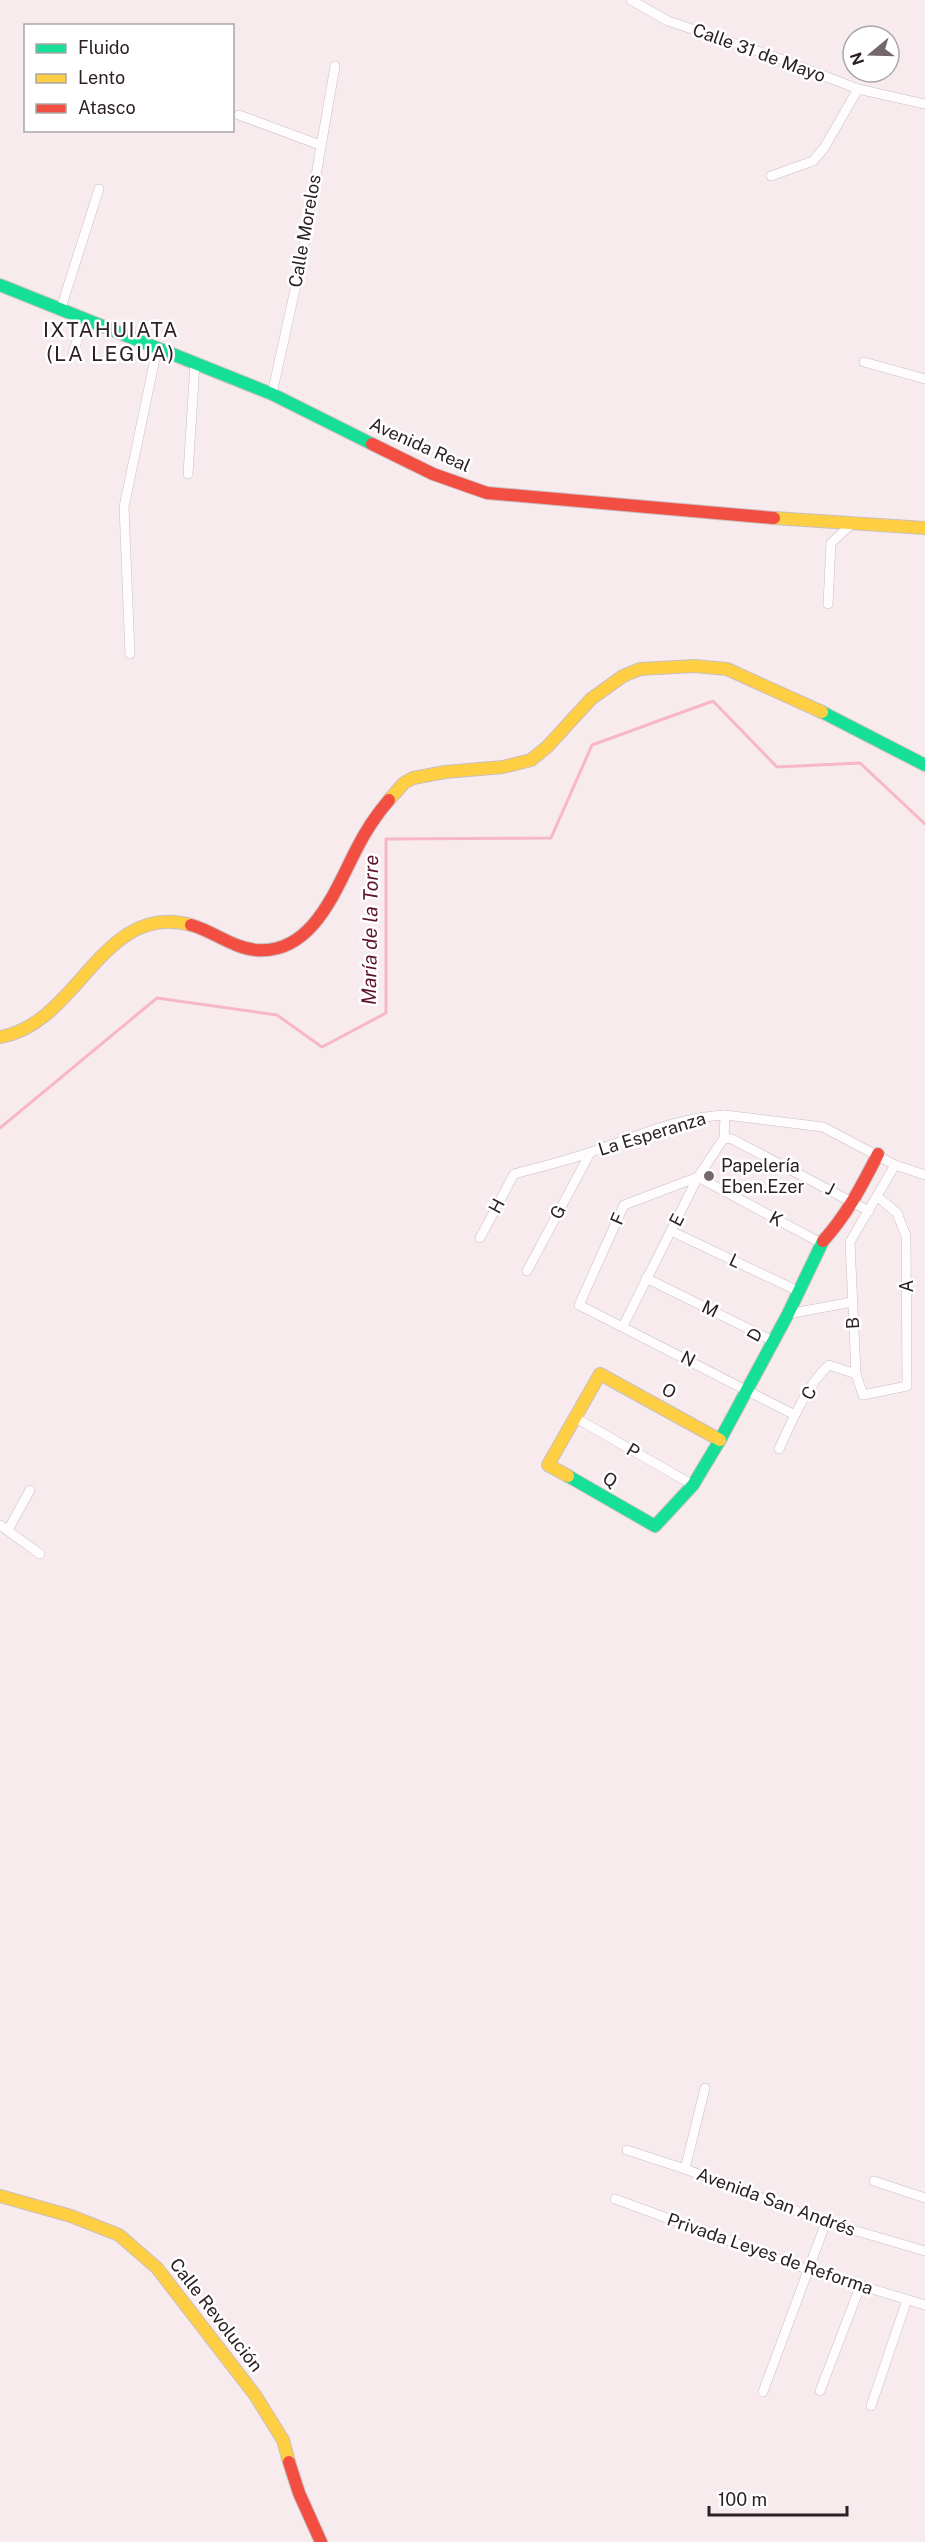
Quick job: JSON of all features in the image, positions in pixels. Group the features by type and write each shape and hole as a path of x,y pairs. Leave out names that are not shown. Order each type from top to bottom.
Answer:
{"street":[{"name":"Calle 31 de Mayo","path":"631,0 668,21 778,58 858,89 925,104"},
{"name":"Calle Morelos","path":"272,394 300,262 334,66"},
{"path":"771,176 813,161 824,148 858,89"},
{"path":"239,115 320,145"},
{"path":"61,308 99,189"},
{"name":"Avenida Real","path":"0,285 272,394 433,474 487,493 695,513 925,528"},
{"path":"73,353 84,319"},
{"path":"130,654 124,507 157,349"},
{"path":"864,362 925,379"},
{"path":"188,474 195,364"},
{"path":"828,604 831,543 854,522"},
{"path":"0,1037 9,1038 30,1028 51,1011 117,939 141,925 163,918 187,921 243,948 262,952 290,945 310,928 329,904 363,837 386,803 408,779 531,760 552,742 596,695 635,669 687,665 724,668 804,701 925,765"},
{"path":"724,1138 725,1115"},
{"name":"La Esperanza","path":"514,1174 590,1153 662,1128 709,1116 725,1115 823,1127 895,1165 925,1175"},
{"name":"E","path":"623,1326 699,1177 724,1138"},
{"name":"J","path":"724,1138 732,1139 869,1211"},
{"name":"G","path":"527,1271 590,1153"},
{"name":"D","path":"655,1526 693,1485 720,1440 788,1314 821,1243 837,1226 878,1154"},
{"path":"869,1211 895,1165"},
{"name":"H","path":"480,1238 514,1174"},
{"name":"K","path":"699,1177 821,1243"},
{"name":"F","path":"579,1305 624,1205 699,1177"},
{"name":"A","path":"856,1374 863,1395 907,1386 906,1236 897,1214 878,1197"},
{"name":"B","path":"856,1374 850,1242 869,1211"},
{"name":"L","path":"671,1231 798,1291"},
{"name":"M","path":"646,1278 773,1341"},
{"path":"788,1314 852,1302"},
{"name":"N","path":"579,1305 795,1415"},
{"name":"C","path":"779,1449 795,1415 822,1371 830,1365 856,1374"},
{"name":"O","path":"574,1417 600,1374 720,1440"},
{"name":"Q","path":"574,1417 548,1465 655,1526"},
{"name":"P","path":"574,1417 693,1485"},
{"path":"30,1490 4,1528 40,1554"},
{"path":"685,2169 705,2088"},
{"name":"Avenida San Andrés","path":"627,2150 685,2169 826,2222 925,2251"},
{"path":"874,2181 925,2198"},
{"name":"Calle Revolución","path":"0,2196 71,2216 119,2235 157,2268 255,2395 283,2440 299,2493 321,2542"},
{"name":"Privada Leyes de Reforma","path":"615,2199 860,2288 925,2306"},
{"path":"763,2392 826,2222"},
{"path":"820,2391 860,2288"},
{"path":"871,2406 907,2300"}],"waterway":[{"name":"María de la Torre","path":"0,1128 157,998 277,1015 322,1047 386,1013 386,839 551,838 592,745 713,701 777,767 860,763 925,824"}],"traffic: fast":[{"path":"0,285 272,394 372,444"},
{"path":"822,712 925,765"},
{"path":"568,1476 655,1526 693,1485 720,1440 788,1314 823,1241"}],"traffic: slow":[{"path":"774,518 925,528"},
{"path":"389,800 404,783 413,778 445,772 503,767 531,760 547,747 591,699 623,676 640,669 694,666 727,669 822,712"},
{"path":"0,1037 27,1027 51,1010 112,946 135,930 160,922 191,925"},
{"path":"568,1476 548,1465 600,1374 720,1440"},
{"path":"0,2196 71,2216 119,2235 157,2268 255,2395 283,2440 289,2462"}],"traffic: jam":[{"path":"372,444 433,474 487,493 774,518"},
{"path":"191,925 248,949 276,949 292,942 307,931 330,901 359,843 389,800"},
{"path":"823,1241 847,1210 878,1154"},
{"path":"289,2462 299,2493 321,2542"}],"place":[{"name":"Papelería Eben.Ezer","path":"709,1176"}],"district":[{"name":"IXTAHUIATA (LA LEGUA)","path":"111,342"}]}
